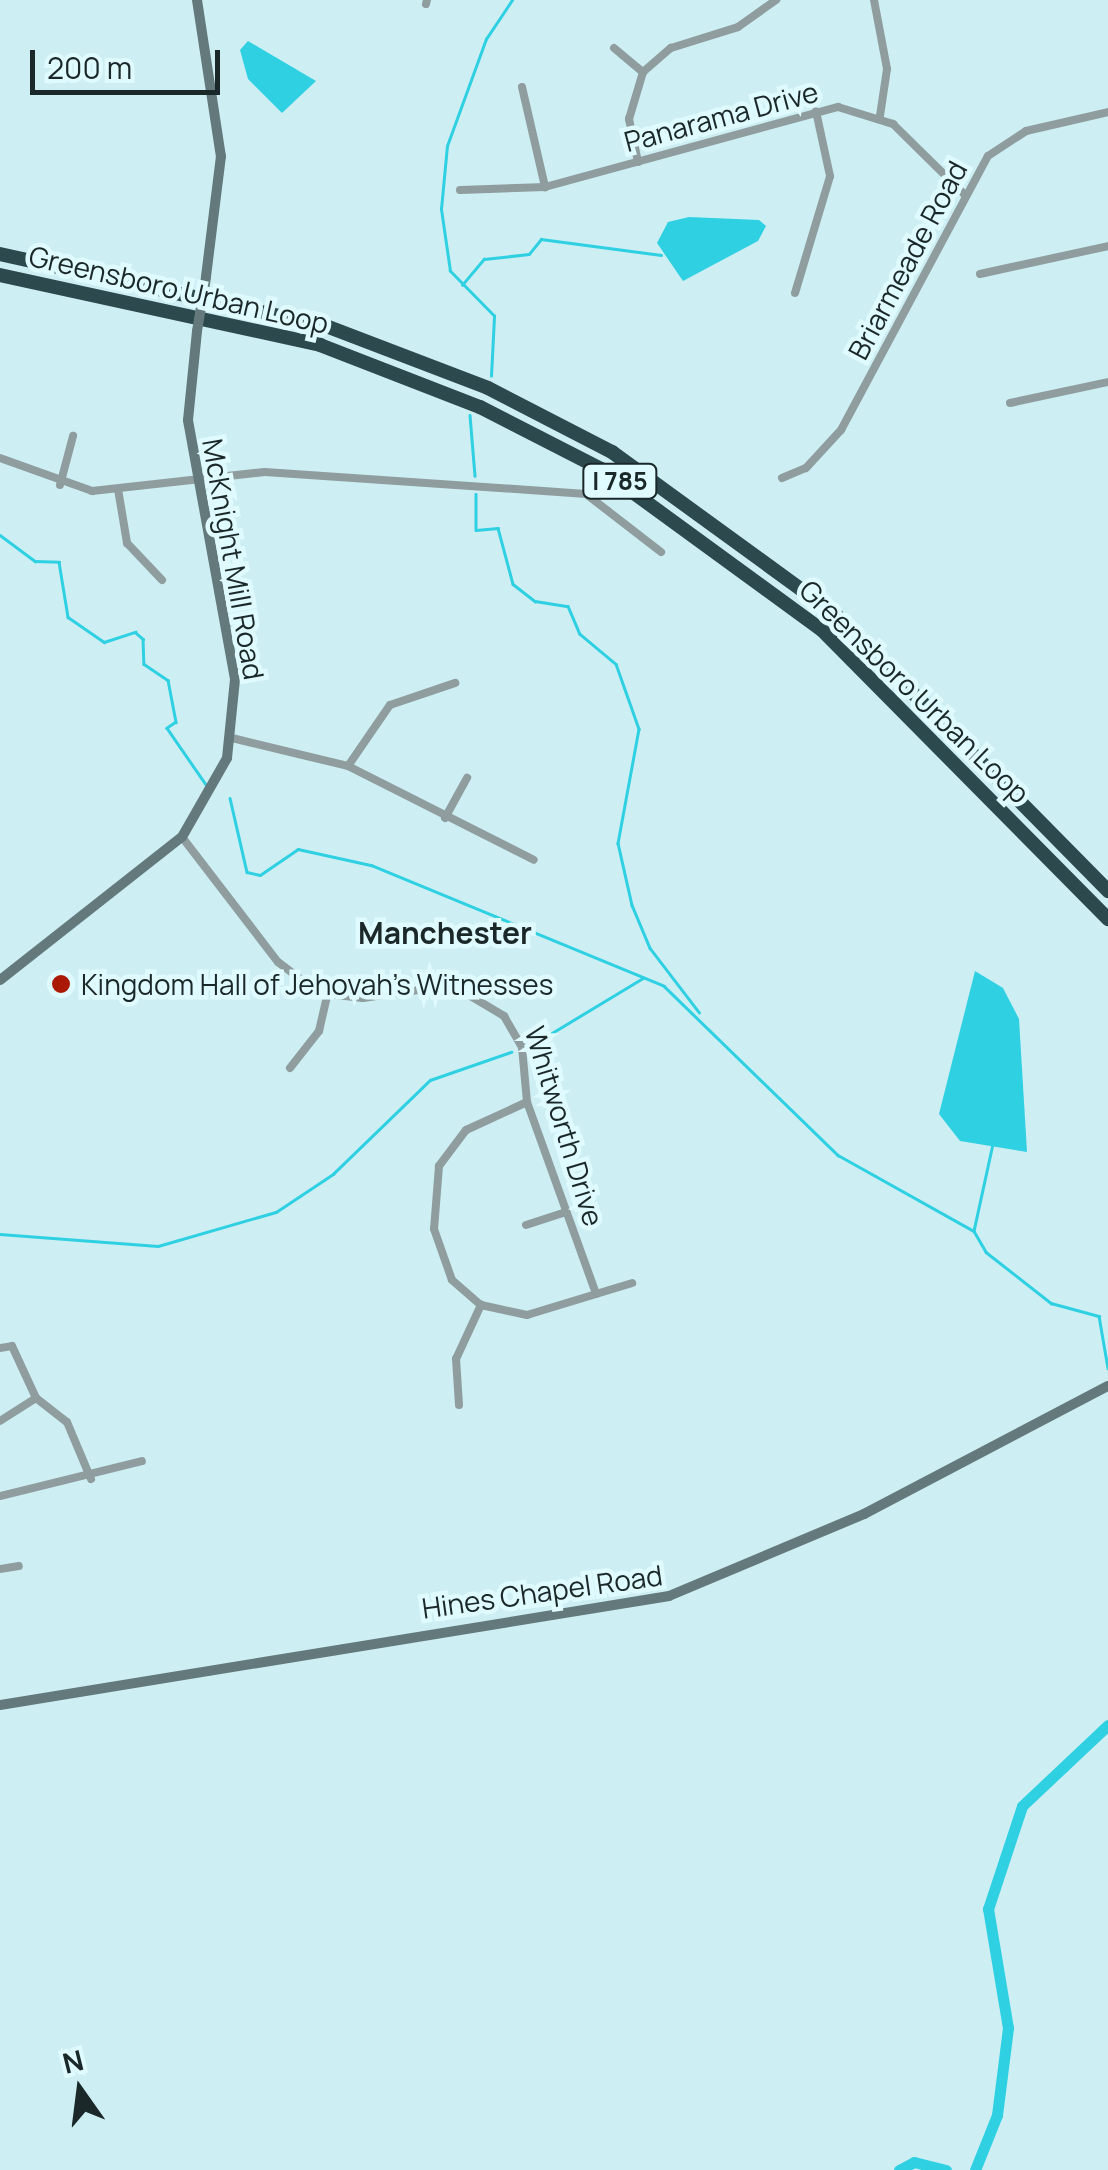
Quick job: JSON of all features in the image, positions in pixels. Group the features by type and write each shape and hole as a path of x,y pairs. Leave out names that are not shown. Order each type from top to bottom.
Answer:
{"highway":[{"name":"Greensboro Urban Loop","path":"0,254 326,326 457,374 596,444 809,592 1108,890"},
{"name":"Greensboro Urban Loop","path":"0,275 222,318 353,356 601,470 822,630 1108,920"}],"street":[{"name":"McKnight Mill Road","path":"0,980 182,838 212,794 232,738 235,679 196,474 188,405 222,156 197,0"},
{"path":"638,162 629,119 643,72 671,48 738,27 776,0"},
{"path":"874,0 887,68 880,116 965,195"},
{"path":"614,48 643,72"},
{"path":"522,87 545,187"},
{"path":"795,293 830,176 816,111"},
{"name":"Panarama Drive","path":"460,190 545,187 816,111 880,116"},
{"name":"Briarmeade Road","path":"782,478 806,468 842,430 965,195 1012,137 1108,112"},
{"path":"980,274 1108,246"},
{"path":"1010,403 1108,382"},
{"path":"60,486 72,436"},
{"path":"0,458 60,486 118,489 196,474 586,494 661,552"},
{"path":"118,489 126,542 162,580"},
{"path":"348,766 390,705 455,682"},
{"path":"232,738 348,766 444,818 534,860"},
{"path":"444,818 468,778"},
{"path":"182,838 278,962 326,996 319,1031 290,1068"},
{"name":"Whitworth Drive","path":"326,996 434,984 467,990 518,1036 527,1102 596,1294"},
{"path":"527,1102 466,1130 432,1190 441,1262 481,1305 528,1316 632,1282"},
{"path":"526,1225 566,1212"},
{"path":"459,1405 456,1359 481,1305"},
{"path":"0,1348 12,1346 36,1398 74,1432 91,1479"},
{"name":"Hines Chapel Road","path":"0,1705 669,1596 864,1514 1108,1386"},
{"path":"0,1421 36,1398"},
{"path":"0,1496 91,1479 142,1461"},
{"path":"0,1569 18,1566"}],"water":[{"path":"248,41 316,81 282,113 248,79 240,50"},
{"path":"689,217 759,220 766,226 758,241 683,281 657,243 668,222"},
{"path":"975,971 1003,988 1019,1019 1027,1152 960,1141 939,1114"}],"waterway":[{"path":"491,376 494,316 450,271 441,209 447,146 486,39 512,0"},
{"path":"462,285 484,259 529,254 541,239 661,255"},
{"path":"470,415 475,476"},
{"path":"476,494 476,530 498,528 513,584 535,601 568,606 580,634 616,664 639,729 618,843 632,905 650,948 699,1012"},
{"path":"0,535 35,561 59,562 68,617 104,642 135,632 143,639 144,664 168,680 176,722 167,728 207,786"},
{"path":"230,798 247,872 260,875 298,849 371,865 664,986 838,1155 974,1231"},
{"path":"532,1045 643,978"},
{"path":"0,1234 158,1246 276,1212 333,1174 430,1080 511,1052"},
{"path":"993,1144 974,1231 986,1252 1051,1303 1099,1316 1108,1368"},
{"path":"975,2170 997,2115 1008,2028 988,1909 1022,1806 1108,1725"},
{"path":"899,2170 914,2162 946,2170"}],"place":[{"name":"Kingdom Hall of Jehovah’s Witnesses","path":"61,984"}],"district":[{"name":"Manchester","path":"445,933"}]}
